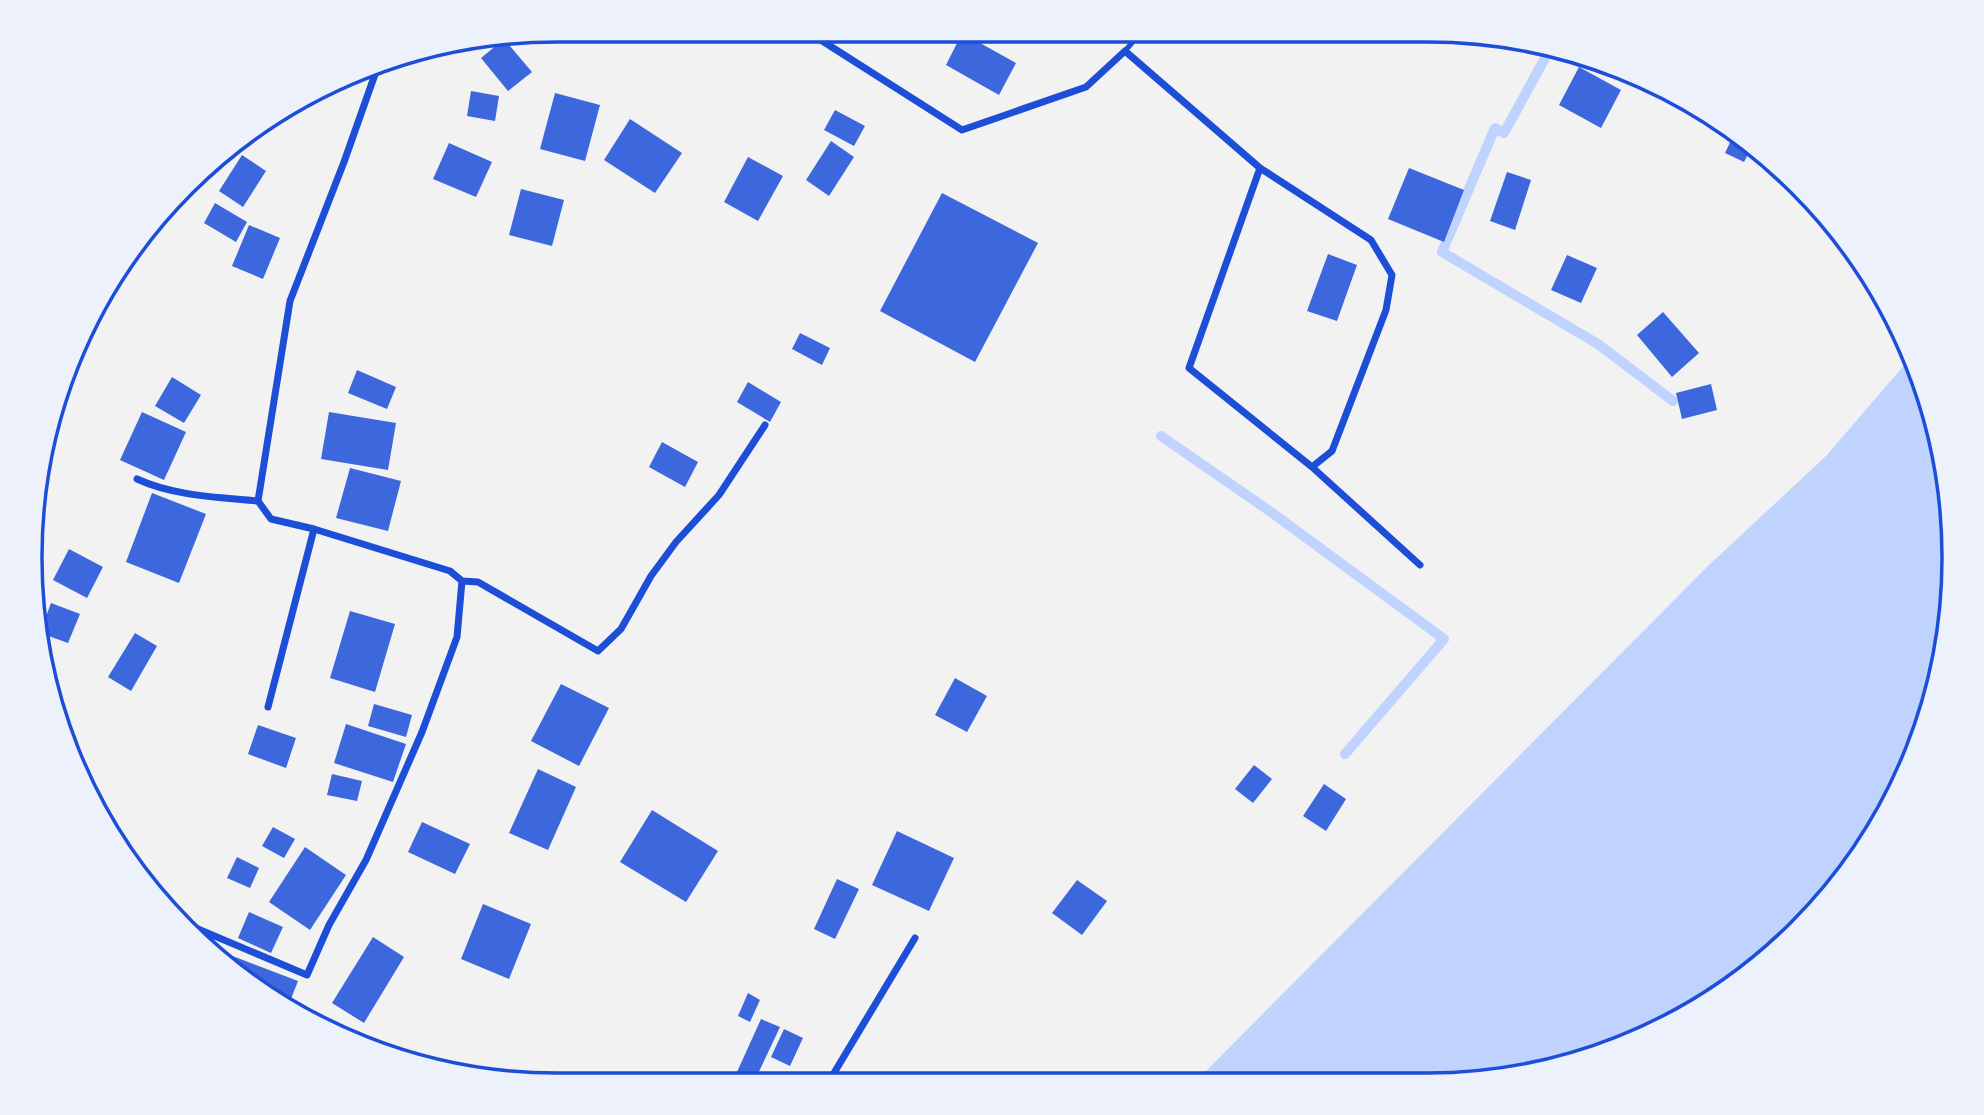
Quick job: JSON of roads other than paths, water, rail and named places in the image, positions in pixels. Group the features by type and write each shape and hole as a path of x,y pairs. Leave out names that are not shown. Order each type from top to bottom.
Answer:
{"street":[{"path":"824,42 962,130 1086,87 1125,51 1260,168 1371,240 1392,275 1386,310 1332,451 1312,467"},
{"path":"375,76 290,301 258,501 271,519 314,529 450,571 462,582 478,582 598,650 621,629 651,576 676,541 719,495 765,425"},
{"path":"1260,168 1189,368 1312,467 1420,565"},
{"path":"137,479 154,487 258,501"},
{"path":"268,707 314,529"},
{"path":"203,931 307,975 329,925 366,860 422,732 457,637 462,582"},
{"path":"834,1073 915,938"}],"lane":[{"path":"1125,51 1133,42"}],"water":[{"path":"1905,365 1924,424 1938,490 1941,591 1932,658 1915,723 1903,755 1855,844 1791,922 1740,966 1684,1004 1624,1034 1560,1055 1494,1069 1460,1072 1200,1073 1207,1070 1708,566 1826,456"}],"waterway":[{"path":"1546,57 1504,133 1495,128 1442,252 1598,344 1673,401"},
{"path":"1161,436 1271,512 1444,639 1345,754"}]}
